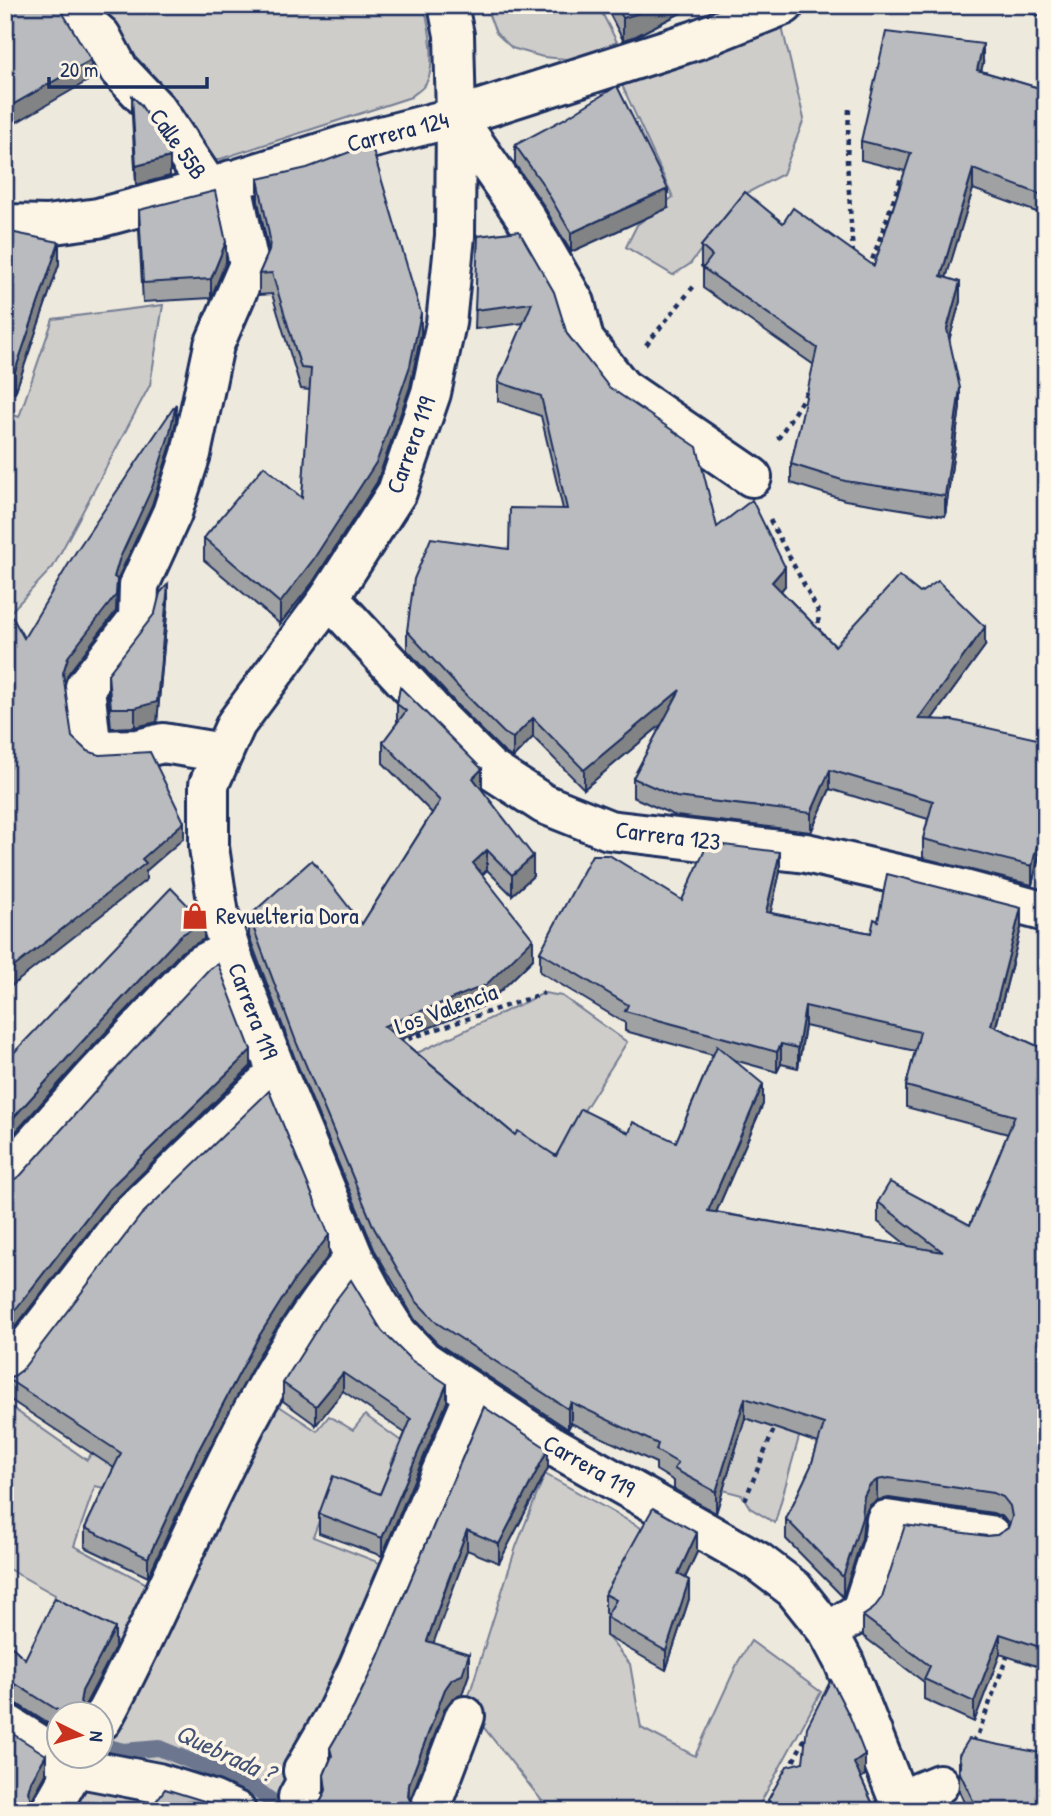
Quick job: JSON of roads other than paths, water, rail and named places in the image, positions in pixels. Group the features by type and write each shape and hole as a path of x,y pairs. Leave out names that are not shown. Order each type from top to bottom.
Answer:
{"street":[{"name":"Calle 55B","path":"66,5 101,36 119,70 220,184"},
{"name":"Carrera 119","path":"448,5 454,35 455,236 446,323 431,393 397,492 329,598 236,724 209,784 209,848 219,915 276,1073 354,1258 398,1334 423,1360 548,1443 757,1562 794,1589 836,1647 901,1805"},
{"name":"Carrera 124","path":"5,224 47,225 98,218 220,184 342,146 456,117 696,40 784,5"},
{"path":"456,117 524,215 575,303 584,340 622,388 752,477"},
{"path":"220,184 249,264 214,345 191,454 172,513 139,584 138,620 85,687 91,743 100,750 138,749 163,743 223,753"},
{"name":"Carrera 123","path":"329,598 490,769 544,804 609,830 806,853 1046,912"},
{"path":"5,1177 197,967 230,950"},
{"path":"5,1377 125,1220 276,1073"},
{"path":"111,1700 260,1394 332,1283 354,1258"},
{"path":"303,1807 298,1797 310,1775 303,1771 335,1716 358,1668 474,1395"},
{"path":"836,1647 861,1611 883,1543 886,1520 990,1535"},
{"path":"429,1811 465,1716"},
{"path":"5,1723 46,1744"},
{"path":"50,1811 74,1770"},
{"path":"111,1770 212,1800 236,1811"},
{"path":"901,1805 939,1784"}],"waterway":[{"name":"Quebrada ?","path":"116,1749 123,1751 159,1748 253,1787 285,1811"}],"place":[{"name":"Revuelteria Dora","path":"195,916"}]}
